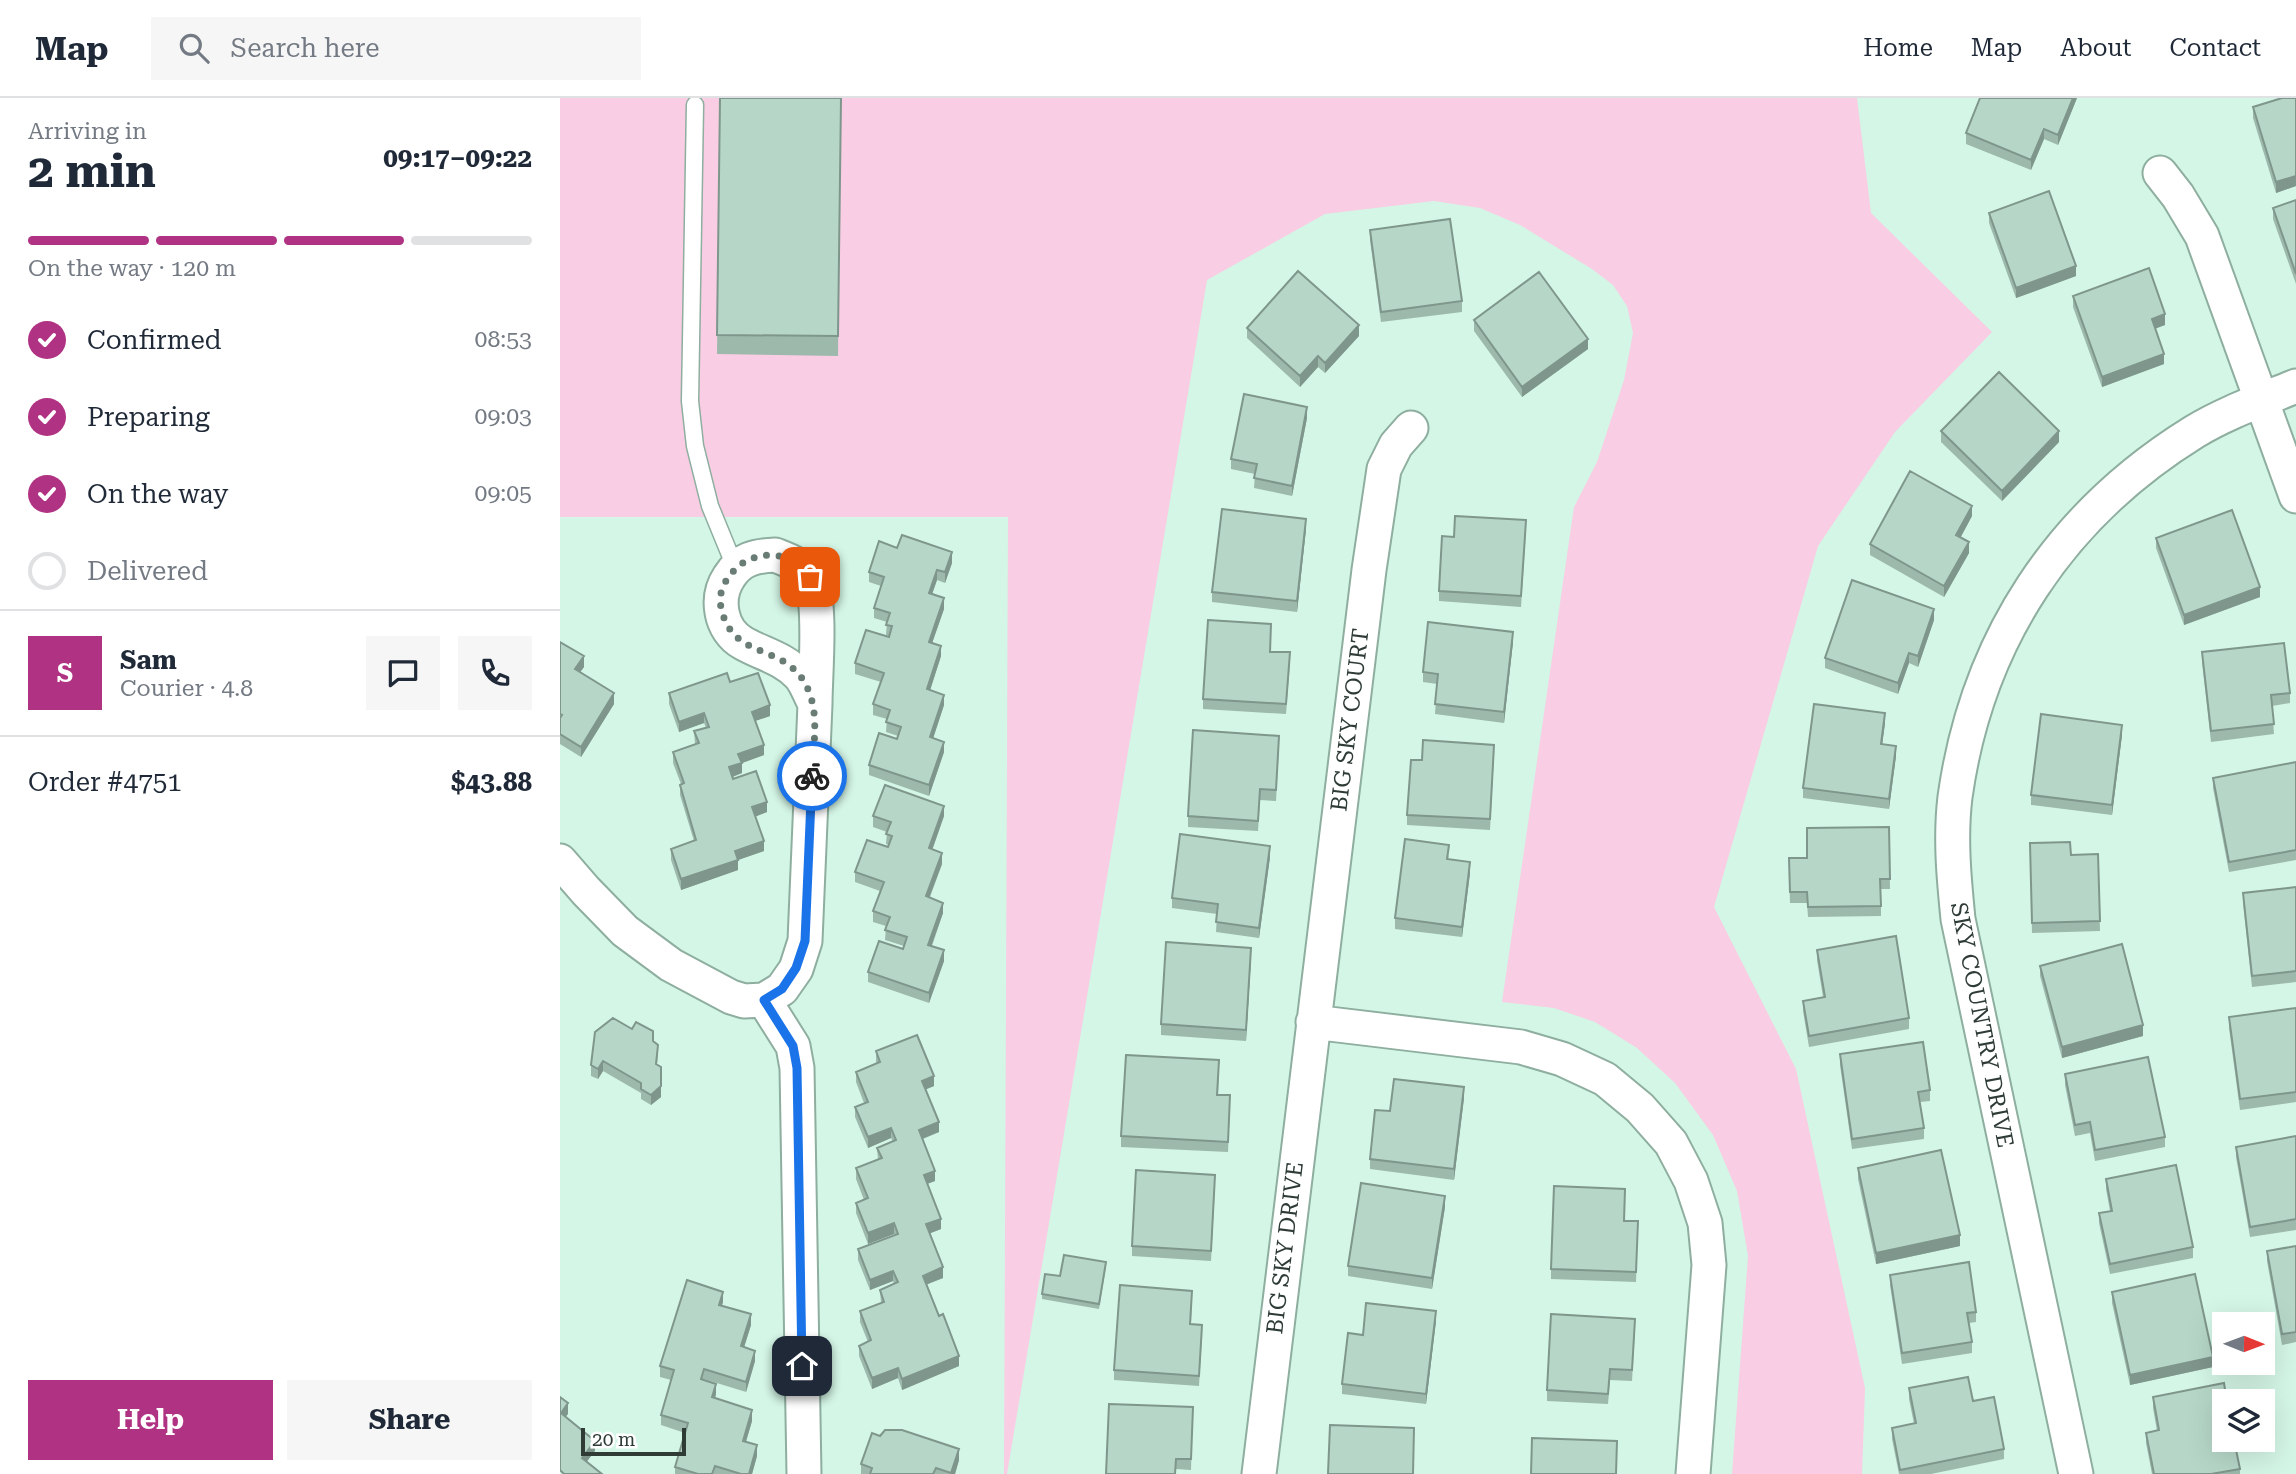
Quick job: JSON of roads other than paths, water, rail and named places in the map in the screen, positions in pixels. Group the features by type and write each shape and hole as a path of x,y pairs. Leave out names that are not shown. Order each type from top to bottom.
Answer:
{"street":[{"path":"2160,173 2178,196 2202,236 2296,496"},
{"name":"SKY COUNTRY DRIVE","path":"2076,1474 1958,919 1953,858 1955,800 1963,751 1984,679 2008,624 2043,568 2088,514 2137,470 2196,430 2296,386"},
{"name":"BIG SKY COURT","path":"1313,1021 1368,570 1384,469 1396,445 1412,428"},
{"path":"560,861 625,931 671,965 731,997 744,1001 764,1000 782,989 796,968 805,941 815,704 816,598 810,577 795,562 775,555 753,556 735,567 723,586 720,606 726,626 742,643 767,652 801,677 815,704"},
{"path":"764,1000 793,1046 797,1068 804,1474"},
{"path":"1313,1021 1521,1047 1562,1059 1605,1079 1640,1108 1671,1143 1691,1181 1704,1223 1709,1265 1693,1474"},
{"name":"BIG SKY DRIVE","path":"1259,1474 1313,1021"}],"lane":[{"path":"695,105 690,401 695,446 710,506 735,567"}]}
